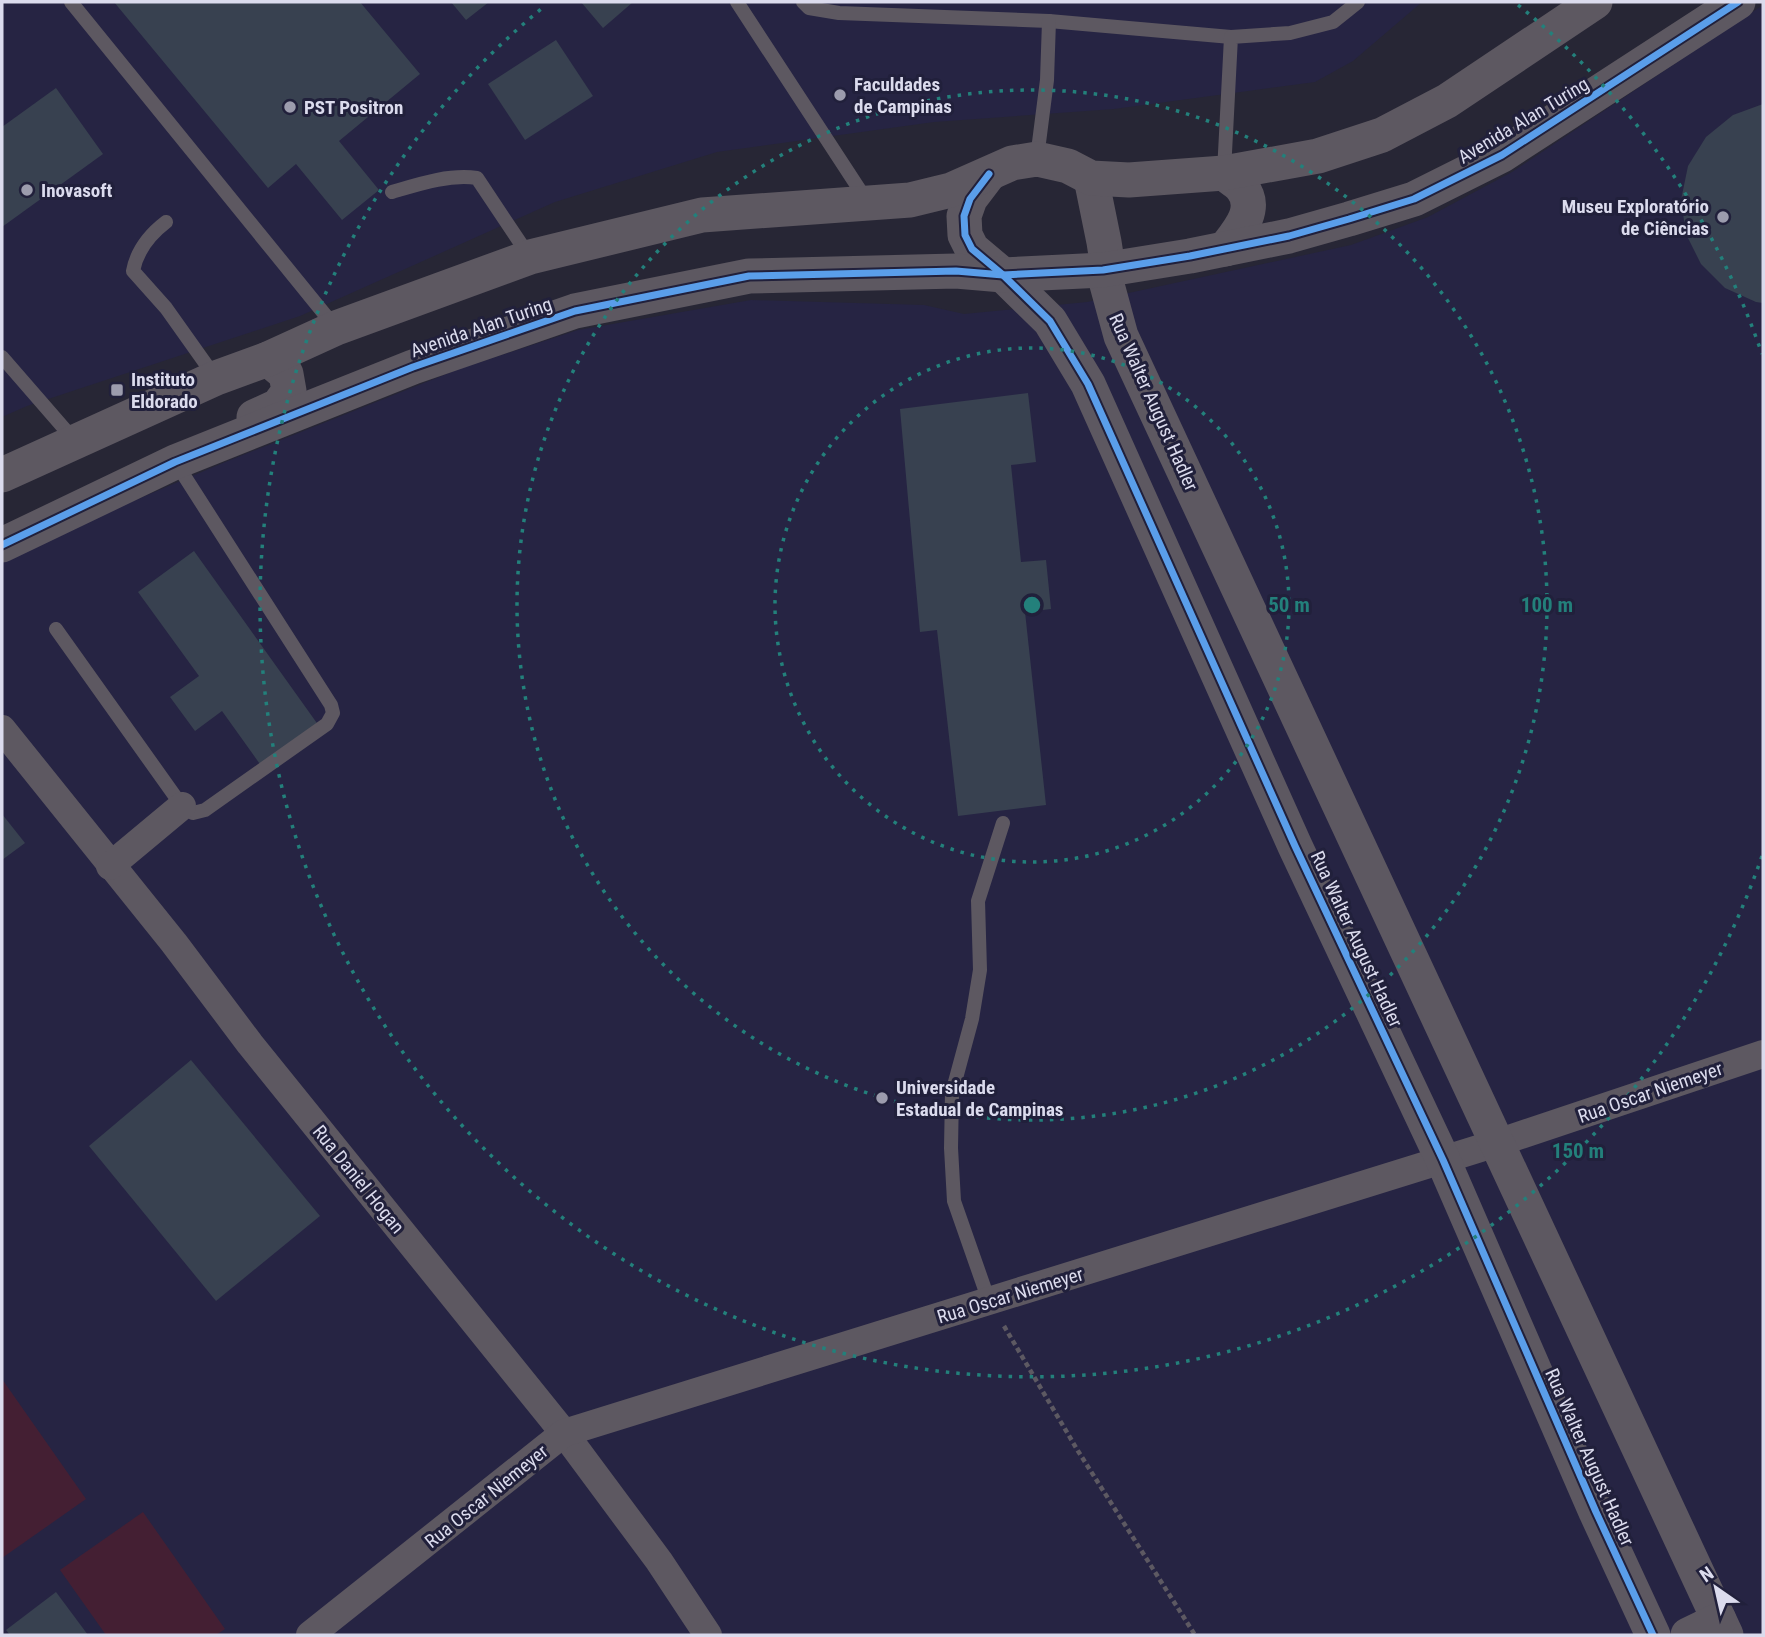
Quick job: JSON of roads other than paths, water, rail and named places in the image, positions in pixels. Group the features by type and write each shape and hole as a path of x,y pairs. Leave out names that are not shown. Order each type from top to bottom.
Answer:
{"street":[{"path":"2,475 216,378 268,359 336,328 530,257 702,215 910,200 951,190 1012,163 1037,159 1068,166 1091,178 1129,180 1224,173 1318,156 1382,135 1447,101 1595,2"},
{"name":"Avenida Alan Turing","path":"1102,270 1289,236 1415,199 1502,155 1738,2"},
{"path":"1224,173 1243,188 1248,204 1245,222 1225,249"},
{"path":"989,174 970,199 964,216 965,235 972,249 1003,275 1102,270 1106,255 1091,178"},
{"name":"Rua Walter August Hadler","path":"1102,270 1121,336 1497,1143 1711,1630"},
{"name":"Avenida Alan Turing","path":"2,545 175,462 414,367 575,310 749,276 956,271 1003,275"},
{"name":"Rua Walter August Hadler","path":"1003,275 1050,321 1088,384 1296,846 1443,1160 1596,1513 1653,1635"},
{"path":"74,512 92,489 278,406 289,391 286,374 268,359"},
{"path":"1240,719 1287,696"},
{"name":"Rua Daniel Hogan","path":"2,729 174,943 250,1044 564,1433 659,1561 708,1635"},
{"path":"110,866 182,806"},
{"name":"Rua Oscar Niemeyer","path":"310,1635 564,1433 1497,1143 1763,1054"}],"lane":[{"path":"72,2 336,328"},
{"path":"737,2 867,203"},
{"path":"803,2 809,8 839,13 1049,21 1231,37 1290,33 1333,22 1358,2"},
{"path":"1037,159 1047,80 1049,21"},
{"path":"1224,173 1231,37"},
{"path":"392,192 426,182 463,176 477,178 530,257"},
{"path":"166,222 150,233 135,258 133,271 166,308 216,378"},
{"path":"2,357 75,442"},
{"path":"56,629 182,806 193,813 205,810 327,724 333,713 331,705 175,462"},
{"path":"989,1301 954,1201 952,1093 972,1019 980,970 978,901 1003,823"}],"place":[{"name":"Faculdades de Campinas","path":"840,95"},
{"name":"PST Positron","path":"290,107"},
{"name":"Inovasoft","path":"27,190"},
{"name":"Museu Exploratório de Ciências","path":"1723,217"},
{"name":"Instituto Eldorado","path":"117,390"},
{"name":"Universidade Estadual de Campinas","path":"882,1098"}]}
